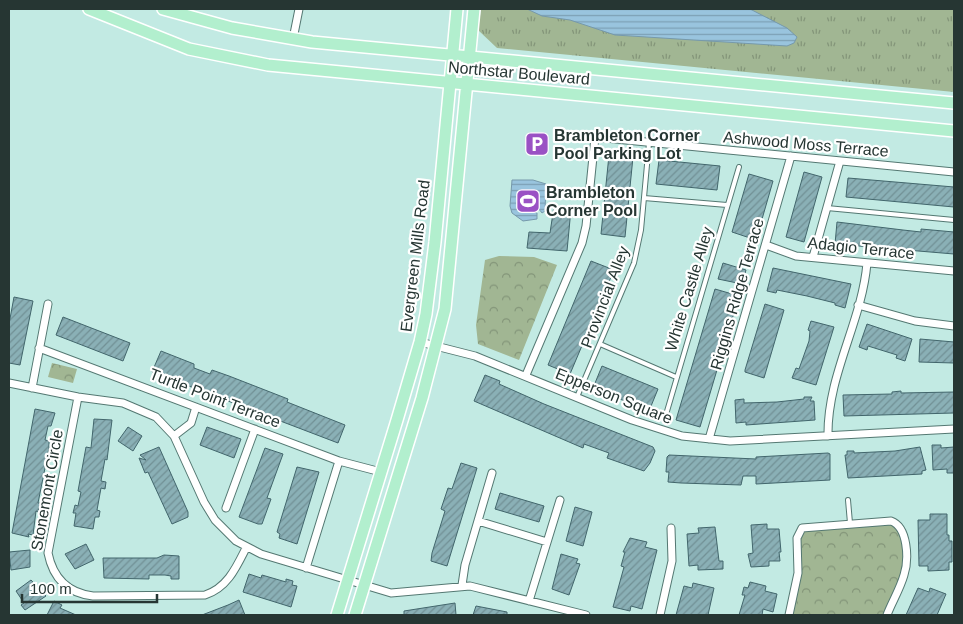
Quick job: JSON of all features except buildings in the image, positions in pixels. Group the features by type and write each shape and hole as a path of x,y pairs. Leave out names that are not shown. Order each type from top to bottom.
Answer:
{"main road":[{"name":"Northstar Boulevard","path":"163,9 232,28 293,39 954,103"},
{"name":"Evergreen Mills Road","path":"337,615 420,342 430,288 457,9"},
{"name":"Evergreen Mills Road","path":"354,615 436,346 449,277 474,9"},
{"name":"Northstar Boulevard","path":"95,10 168,42 225,58 295,69 954,131"}],"street":[{"path":"293,39 300,9"},
{"name":"Ashwood Moss Terrace","path":"526,375 582,243 586,226 595,137 954,172"},
{"name":"Riggins Ridge Terrace","path":"709,439 791,156"},
{"path":"813,257 840,161"},
{"name":"Adagio Terrace","path":"766,245 781,252 813,257 954,271"},
{"path":"828,436 830,395 858,305 867,262"},
{"path":"32,388 48,304"},
{"path":"858,305 915,321 954,326"},
{"name":"Epperson Square","path":"420,342 475,356 663,431 682,436 730,441 954,429"},
{"name":"Turtle Point Terrace","path":"40,348 339,461 381,472"},
{"path":"9,383 134,406 156,417 174,436 208,510 224,530 246,548 391,593 462,585 586,615"},
{"name":"Stonemont Circle","path":"78,397 48,553 51,566 61,583 76,592 93,596 205,595 220,588 228,580 246,548"},
{"path":"174,436 191,422 196,407"},
{"path":"226,508 255,429"},
{"path":"306,568 339,461"},
{"path":"462,585 464,565 492,473"},
{"path":"529,601 560,500"},
{"path":"478,521 547,542"},
{"path":"789,615 798,573 797,538 800,530 806,526 891,521 900,526 903,533 904,574 887,615"},
{"path":"660,615 672,561 671,528"}],"lane":[{"name":"Provincial Alley","path":"577,397 634,263 641,230 649,143"},
{"name":"White Castle Alley","path":"665,418 739,167"},
{"path":"644,198 728,205"},
{"path":"827,208 954,220"},
{"path":"600,344 676,378"},
{"path":"848,500 850,523"}],"green space":[{"path":"481,9 954,9 954,92 497,48 478,30"},
{"path":"499,256 534,257 557,265 519,360 478,344 476,325 485,260"},
{"path":"52,363 77,369 73,383 48,377"},
{"path":"891,521 901,526 906,562 887,615 789,615 797,584 800,531"}],"water":[{"path":"527,9 750,9 787,28 797,37 794,43 787,46 615,35 570,20 542,16"},
{"name":"Brambleton Corner Pool","path":"512,180 533,180 546,184 545,211 542,213 536,207 531,206 523,208 537,213 537,219 523,221 512,213 510,206"}],"place":[{"name":"Brambleton Corner Pool Parking Lot","path":"537,144"},
{"name":"Brambleton Corner Pool","path":"528,201"}]}
